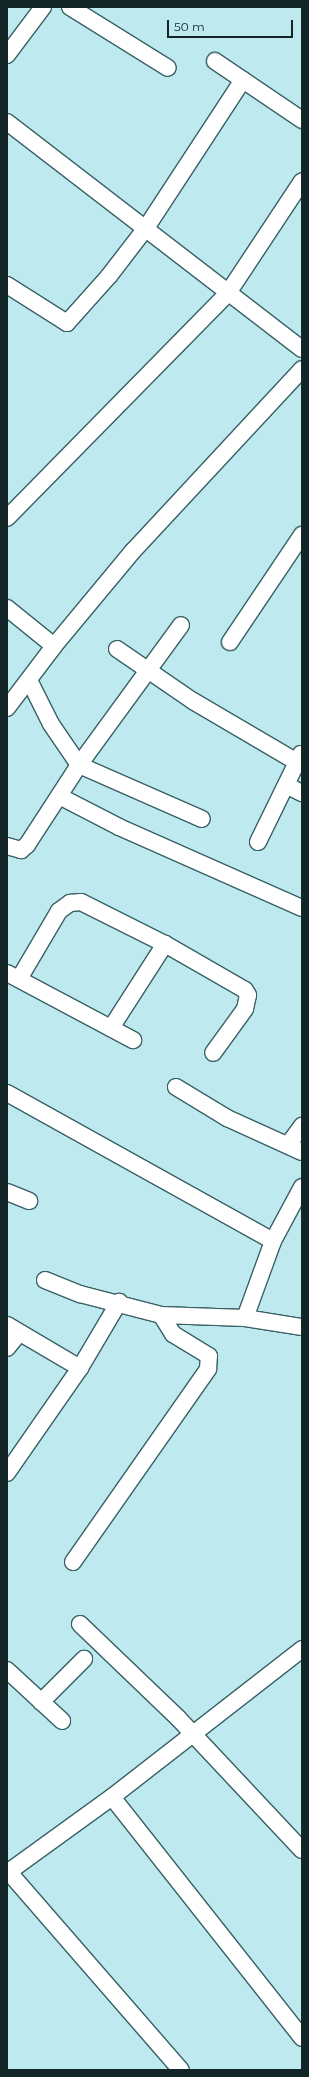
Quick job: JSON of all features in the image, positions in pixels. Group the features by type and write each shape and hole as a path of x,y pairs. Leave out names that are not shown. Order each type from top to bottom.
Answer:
{"street":[{"path":"7,55 43,7"},
{"path":"70,7 168,68"},
{"path":"215,61 302,120"},
{"path":"7,285 67,323 109,276 146,228 243,80"},
{"path":"7,122 302,349"},
{"path":"7,518 228,293 302,181"},
{"path":"7,708 54,646 133,551 302,369"},
{"path":"230,642 302,535"},
{"path":"7,608 54,646"},
{"path":"7,846 21,850 26,845 80,765 181,625"},
{"path":"117,648 148,672 193,701 299,757 258,842"},
{"path":"29,680 51,724 80,765 202,819"},
{"path":"286,785 302,793"},
{"path":"59,796 119,827 302,908"},
{"path":"133,1040 13,976 59,912 70,903 81,902 165,944 235,983 248,995 245,1009 213,1053"},
{"path":"111,1028 165,944"},
{"path":"176,1087 227,1118 295,1149 302,1126"},
{"path":"7,1093 273,1241"},
{"path":"245,1318 273,1241 302,1186"},
{"path":"7,1192 29,1201"},
{"path":"45,1280 80,1294 119,1302 161,1314 245,1318 302,1327"},
{"path":"7,1473 80,1368 119,1302"},
{"path":"73,1562 208,1369 209,1356 173,1334 161,1314"},
{"path":"7,1348 13,1329 80,1368"},
{"path":"80,1624 193,1734 302,1850"},
{"path":"181,2070 7,1872 112,1797 302,1649"},
{"path":"42,1702 84,1659"},
{"path":"7,1670 62,1721"},
{"path":"112,1797 302,2038"}]}
